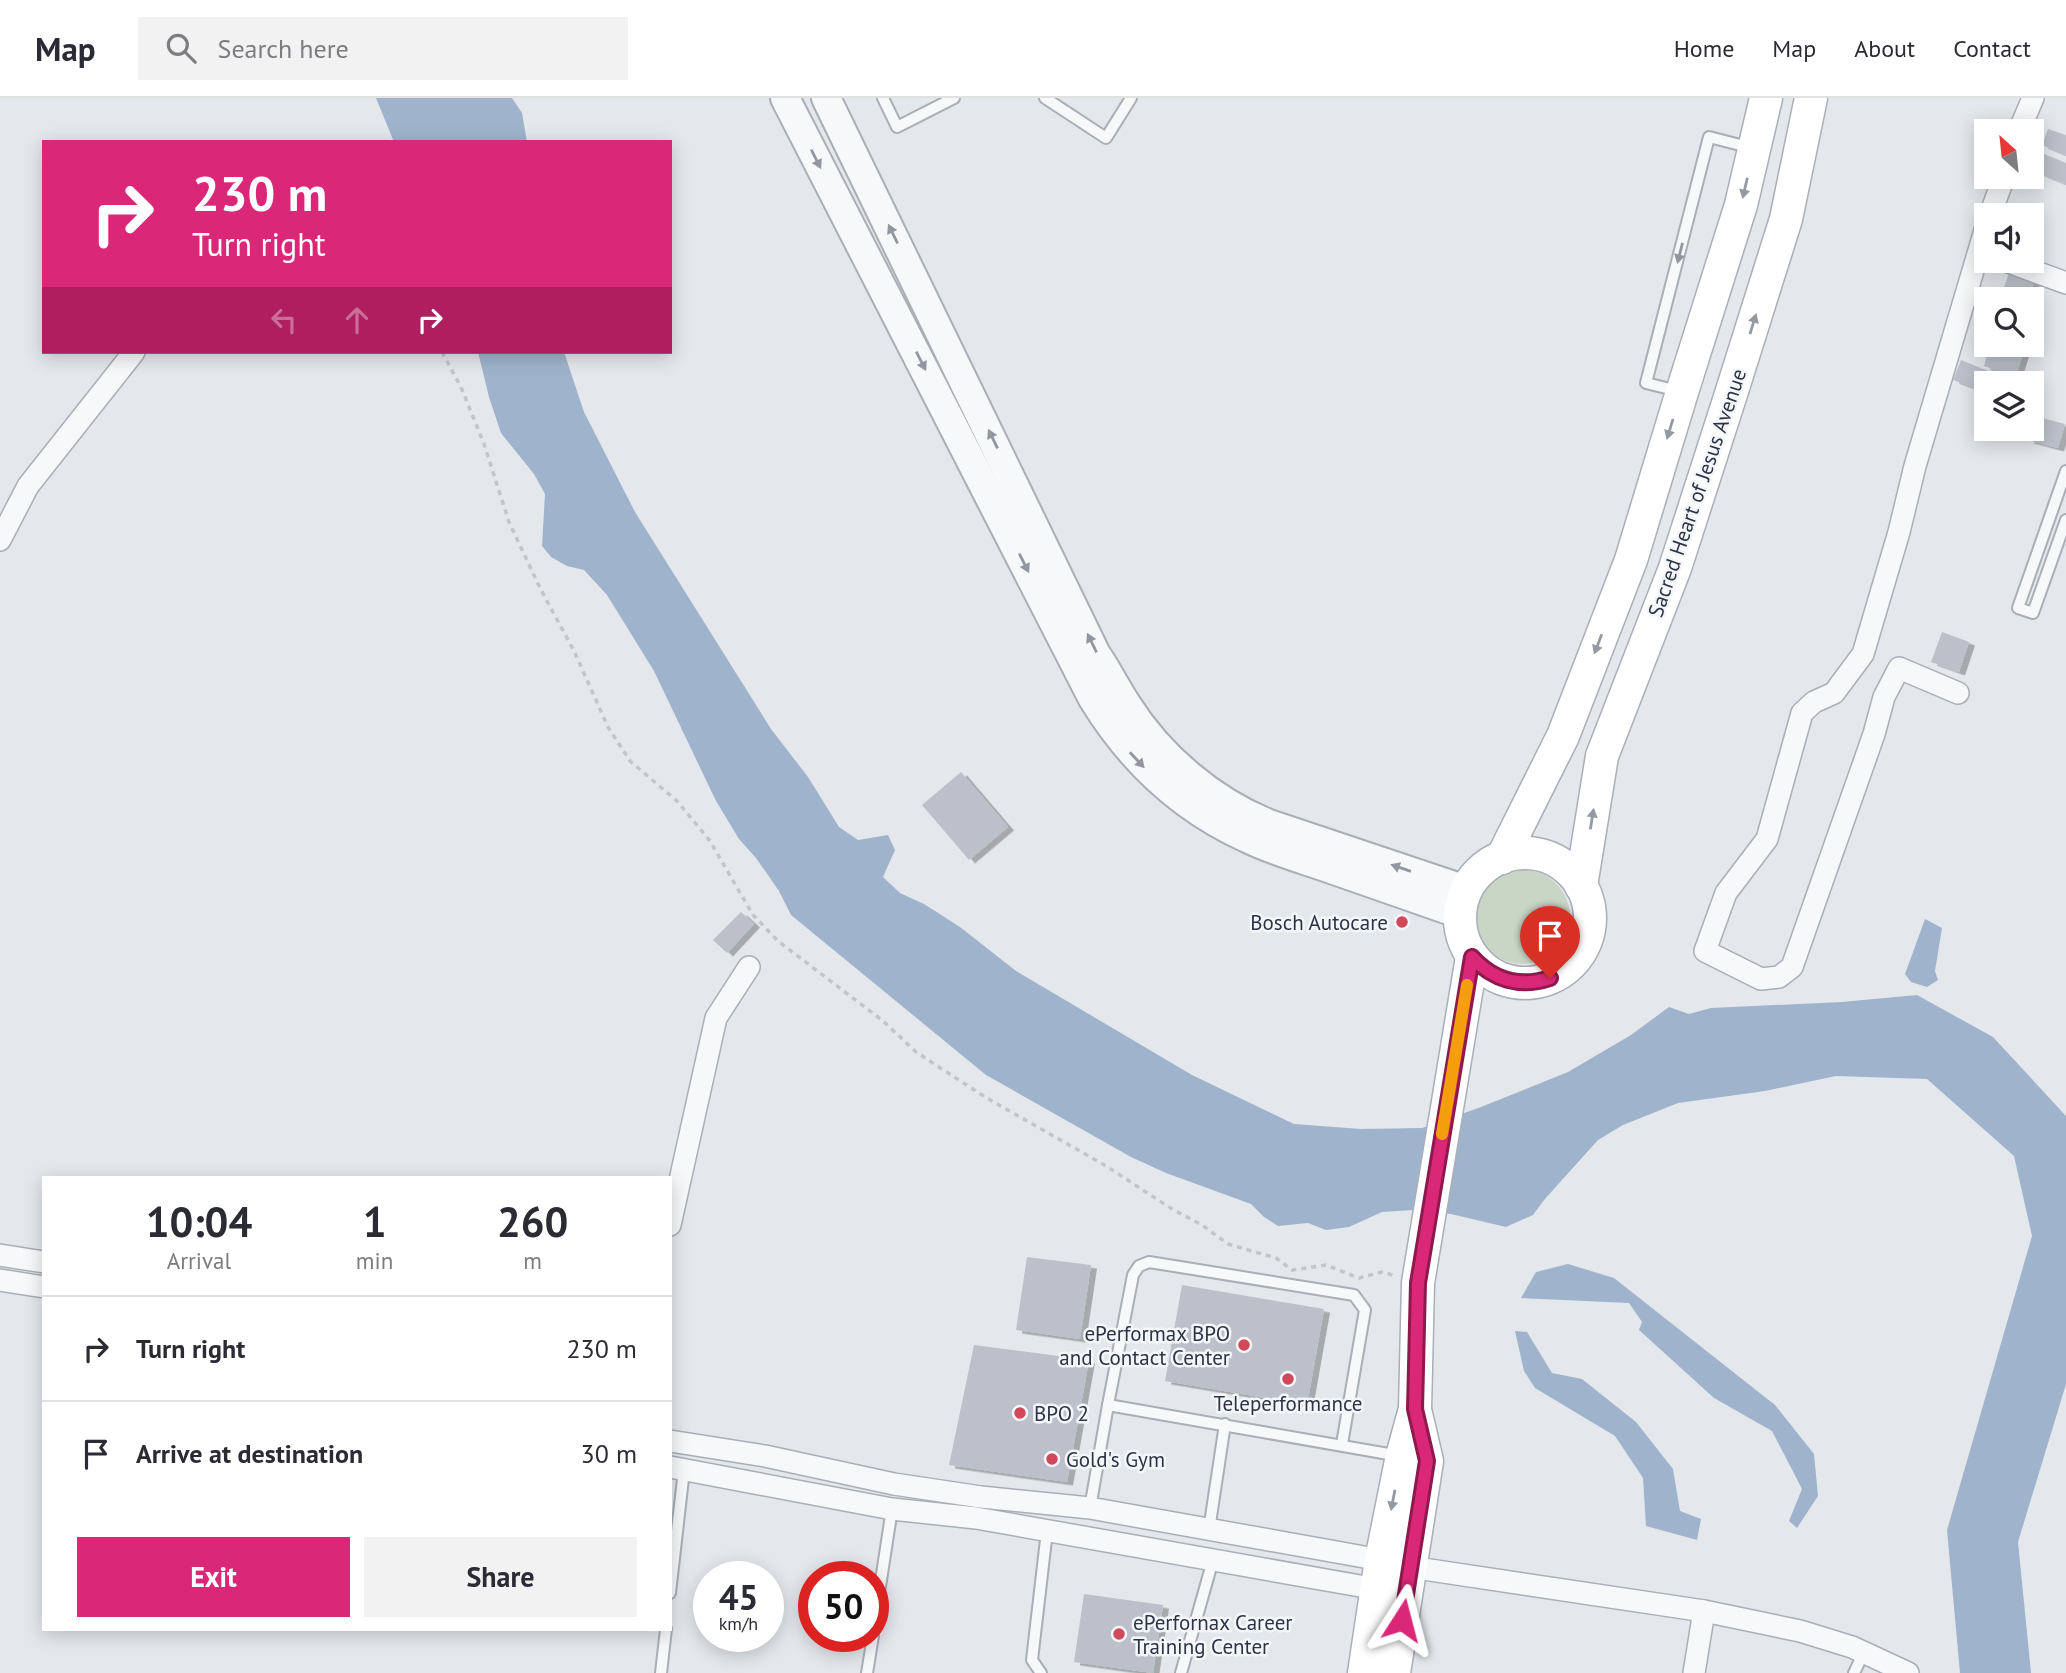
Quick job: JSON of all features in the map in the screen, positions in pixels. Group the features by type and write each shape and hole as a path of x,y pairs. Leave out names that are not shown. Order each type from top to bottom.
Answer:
{"main road":[{"name":"Sacred Heart of Jesus Avenue","path":"1502,858 1563,736 1631,560 1741,205 1766,98"},
{"name":"Sacred Heart of Jesus Avenue","path":"1581,887 1602,756 1675,568 1735,382 1786,219 1811,98"},
{"path":"1524,853 1547,857 1567,869 1581,887 1590,918 1586,939 1576,958 1560,973 1529,983 1507,981 1488,972 1472,957 1461,932 1463,902 1475,876 1502,858 1524,853"},
{"path":"1364,1673 1415,1458 1418,1283 1472,957"},
{"path":"1390,1572 1394,1673"}],"street":[{"path":"785,98 1093,699 1129,750 1175,794 1234,832 1268,847 1463,902"},
{"path":"826,98 1097,654 1125,703 1146,732 1188,773 1240,811 1463,902"},
{"path":"2024,119 2033,98"},
{"path":"1899,668 1884,697 1874,734 1792,967 1779,977 1761,979 1706,951 1726,893 1767,839 1802,713 1814,702 1834,693 1863,654 1976,273"},
{"path":"2039,273 2066,283"},
{"path":"0,540 28,486 132,354"},
{"path":"1863,654 1958,693"},
{"path":"672,1216 716,1018 749,967"},
{"path":"0,1255 42,1262"},
{"path":"0,1280 42,1287"},
{"path":"672,1441 765,1456 894,1484 981,1497 1090,1508 1209,1530 1390,1572"},
{"path":"677,1468 892,1509 976,1518 1213,1560 1390,1572 1704,1611 1800,1631 1852,1647 1908,1673"},
{"path":"892,1509 894,1484"},
{"path":"976,1518 981,1497"},
{"path":"1085,1537 1090,1508"},
{"path":"1694,1673 1704,1611"}],"lane":[{"path":"883,98 897,127 954,98"},
{"path":"1045,98 1106,138 1131,98"},
{"path":"1682,392 1646,383 1709,137 1755,148"},
{"path":"2066,471 2018,608 2033,613 2066,520"},
{"path":"1090,1508 1133,1275 1139,1266 1149,1262 1354,1295 1365,1310 1342,1444"},
{"path":"1108,1405 1415,1458"},
{"path":"1209,1530 1225,1424"},
{"path":"672,1557 677,1468"},
{"path":"884,1561 892,1509"},
{"path":"1041,1673 1032,1660 1047,1531"},
{"path":"1181,1673 1213,1560"},
{"path":"661,1673 666,1631"},
{"path":"867,1673 870,1652"},
{"path":"1854,1673 1864,1652"}],"path":[{"path":"443,354 461,387 484,444 509,522 608,726 631,761 677,801 710,841 753,915 778,941 883,1021 916,1052 985,1097 1202,1225 1228,1244 1276,1258 1293,1270 1326,1265 1359,1278 1382,1272 1418,1283"}],"green space":[{"path":"1523,870 1541,874 1556,884 1566,899 1570,917 1566,935 1556,950 1541,960 1523,964 1505,960 1490,950 1480,935 1476,917 1480,899 1490,884 1505,874"}],"water":[{"path":"376,98 512,98 522,113 527,140 393,140"},
{"path":"478,354 565,354 584,412 635,512 771,729 808,777 839,827 858,840 888,835 895,850 883,877 900,893 924,904 960,927 1016,971 1192,1075 1294,1124 1361,1129 1422,1128 1568,1072 1631,1035 1669,1007 1689,1014 1711,1008 1842,1002 1917,995 1993,1037 2066,1116 2066,1384 2018,1542 2031,1673 1960,1673 1947,1530 2032,1236 2014,1156 1927,1079 1836,1076 1765,1091 1678,1103 1623,1125 1598,1140 1533,1215 1506,1227 1451,1214 1413,1210 1382,1212 1349,1227 1326,1230 1308,1223 1278,1226 1251,1204 1166,1173 1131,1157 986,1075 791,915 779,891 739,839 716,801 654,671 607,595 584,570 567,566 551,557 542,546 545,494 534,474 501,433"},
{"path":"1925,919 1942,928 1935,971 1938,980 1927,987 1911,982 1905,974"},
{"path":"1568,1264 1614,1278 1775,1405 1814,1454 1818,1496 1797,1528 1789,1521 1802,1489 1772,1431 1714,1398 1639,1330 1642,1322 1629,1303 1521,1298 1536,1272"},
{"path":"1515,1331 1527,1332 1552,1373 1582,1379 1636,1422 1673,1469 1680,1511 1701,1519 1697,1540 1646,1526 1643,1478 1615,1436 1535,1388 1524,1371"}],"building":[{"path":"2048,129 2066,135 2066,155 2044,146"},
{"path":"2044,154 2066,163 2066,184 2044,175"},
{"path":"2009,273 2034,282 2032,287 2004,287"},
{"path":"1987,357 2022,357 2018,371 2000,371 1984,366"},
{"path":"1961,360 1988,371 1974,371 1974,388 1953,380"},
{"path":"2044,418 2065,424 2058,448 2032,441 2044,441"},
{"path":"1942,632 1969,642 1959,672 1931,662"},
{"path":"961,772 1008,827 969,860 922,805"},
{"path":"741,912 754,924 727,953 713,940"},
{"path":"1027,1257 1091,1265 1080,1339 1016,1330"},
{"name":"ePerformax BPO and Contact Center","path":"1182,1285 1324,1309 1307,1405 1165,1381"},
{"name":"BPO 2","path":"974,1345 1089,1360 1067,1482 949,1465"},
{"name":"ePerfornax Career Training Center","path":"1084,1594 1163,1605 1153,1673 1074,1662"}],"slow traffic":[{"path":"1442,1134 1467,985"}],"place":[{"name":"Bosch Autocare","path":"1402,922"},
{"name":"ePerformax BPO and Contact Center","path":"1244,1345"},
{"name":"Teleperformance","path":"1288,1379"},
{"name":"BPO 2","path":"1020,1413"},
{"name":"Gold's Gym","path":"1052,1459"},
{"name":"ePerfornax Career Training Center","path":"1119,1634"}],"route":[{"path":"1402,1620 1427,1461 1415,1409 1418,1283 1472,957 1488,972 1507,981 1529,983 1550,978"}]}
